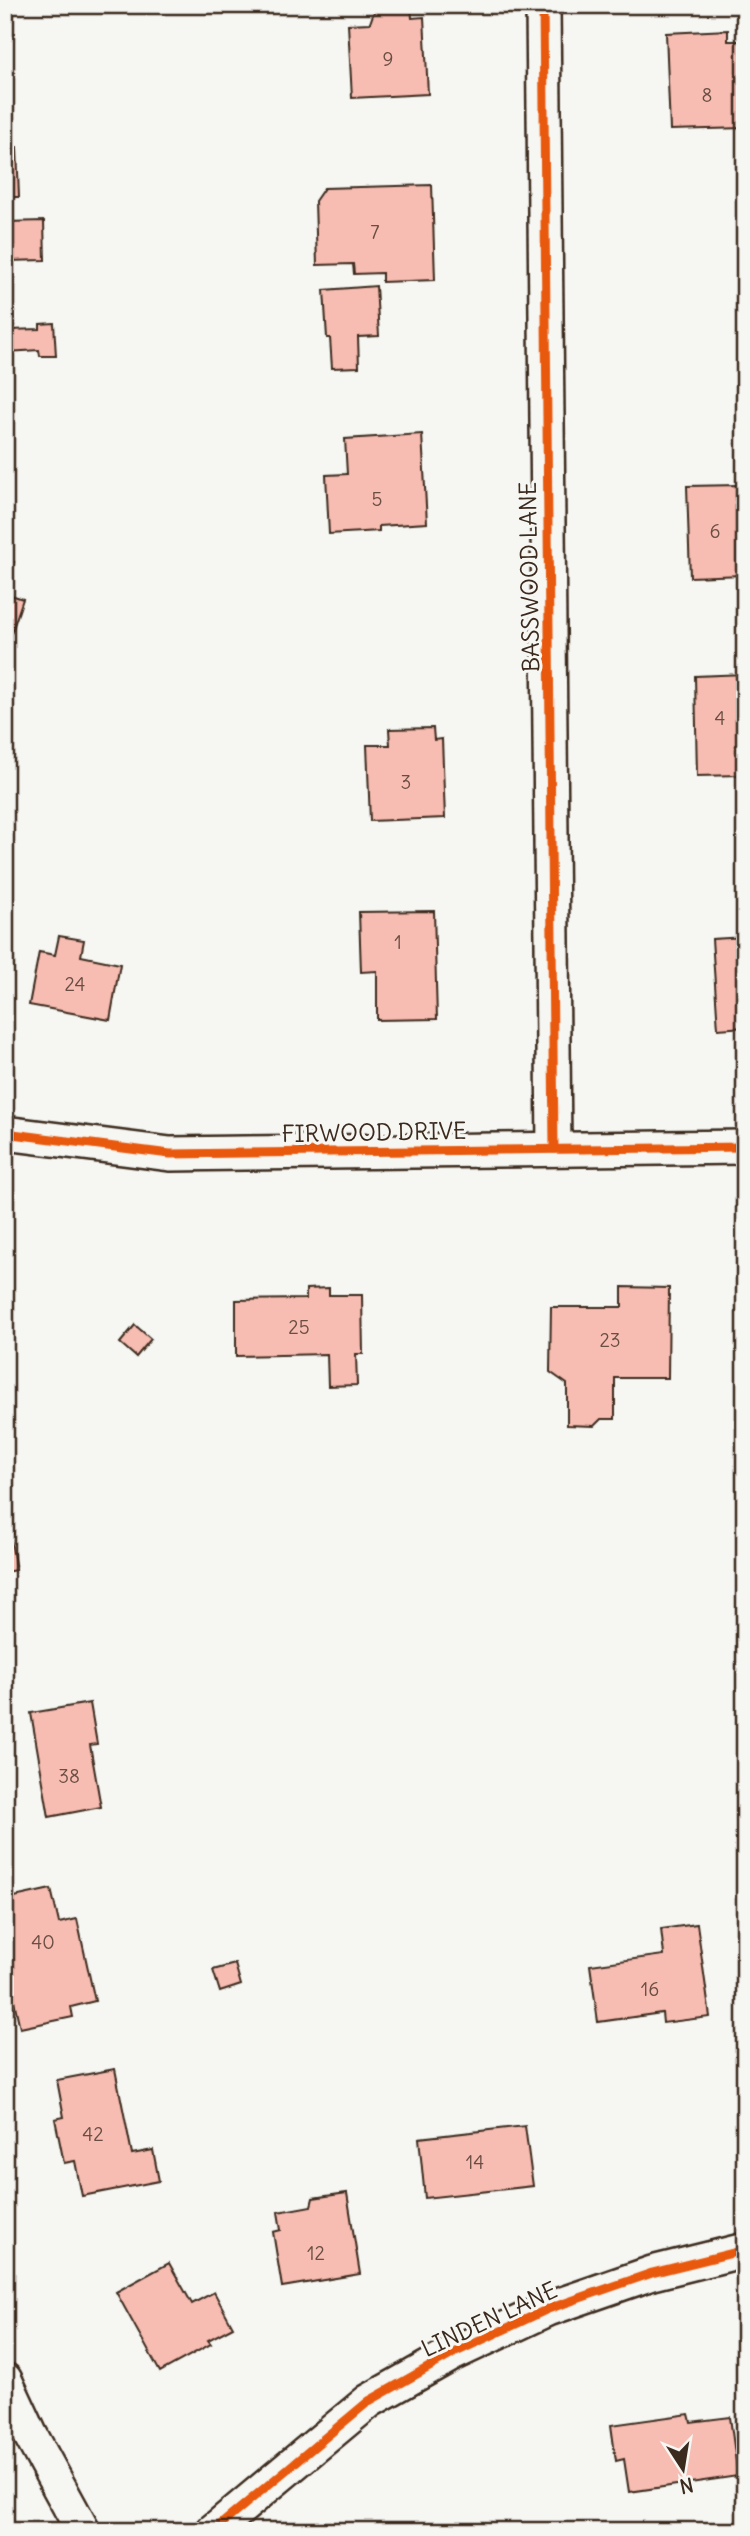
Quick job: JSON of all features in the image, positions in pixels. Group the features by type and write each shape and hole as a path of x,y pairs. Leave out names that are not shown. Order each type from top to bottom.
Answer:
{"street":[{"name":"BASSWOOD LANE","path":"543,5 554,1149"},
{"name":"FIRWOOD DRIVE","path":"5,1133 170,1154 745,1147"},
{"name":"LINDEN LANE","path":"213,2531 369,2401 454,2353 548,2309 652,2273 745,2250"},
{"path":"5,2381 30,2434 83,2531"}],"building":[{"path":"411,8 412,18 424,17 428,94 352,98 348,24 370,23 375,9"},
{"path":"728,30 728,41 744,41 745,128 670,130 666,33"},
{"path":"5,134 6,148 17,147 19,197 5,197"},
{"path":"432,185 435,280 382,282 382,273 354,274 353,264 317,265 315,201 324,188"},
{"path":"44,221 45,260 7,261 6,222"},
{"path":"376,286 379,336 358,337 359,367 332,368 324,290"},
{"path":"5,308 9,330 40,329 40,324 54,323 56,356 40,356 39,350 7,352 9,387 5,387"},
{"path":"422,434 427,523 379,526 379,531 329,534 326,475 347,474 345,439"},
{"path":"739,485 743,575 690,577 687,486"},
{"path":"5,559 14,562 5,590"},
{"path":"5,593 23,599 10,637 5,636"},
{"path":"745,674 745,761 742,761 742,775 697,776 695,676"},
{"path":"433,728 434,740 442,739 445,818 370,821 367,745 390,745 389,729"},
{"path":"434,911 437,1019 377,1020 377,971 361,972 359,912"},
{"path":"59,936 84,940 81,956 120,964 110,1020 29,1005 39,952 55,955"},
{"path":"745,937 745,1027 718,1029 712,939"},
{"path":"622,1287 669,1288 668,1378 615,1378 615,1419 601,1419 594,1426 567,1425 567,1384 550,1372 551,1307 622,1307"},
{"path":"329,1288 329,1295 362,1295 363,1354 356,1354 357,1385 328,1386 327,1354 236,1356 236,1300 306,1299 306,1289"},
{"path":"135,1325 151,1339 136,1357 120,1343"},
{"path":"5,1498 13,1534 10,1535 16,1570 5,1572"},
{"path":"90,1703 97,1744 90,1745 101,1807 49,1817 31,1713"},
{"path":"51,1889 59,1923 77,1919 95,2001 71,2007 73,2017 20,2028 5,1960 5,1899"},
{"path":"697,1924 710,2017 663,2023 662,2013 598,2022 590,1965 664,1955 661,1929"},
{"path":"235,1964 241,1985 220,1992 213,1970"},
{"path":"115,2069 132,2154 153,2150 159,2181 82,2196 75,2161 64,2163 55,2119 64,2117 57,2080"},
{"path":"525,2126 533,2186 425,2198 419,2138"},
{"path":"347,2193 360,2274 282,2287 273,2232 281,2230 278,2212 311,2206 313,2198"},
{"path":"169,2263 192,2304 214,2292 233,2327 208,2340 211,2344 160,2372 116,2292"},
{"path":"689,2414 691,2422 730,2417 738,2476 629,2492 624,2459 616,2461 611,2425"}],"cycle path":[{"path":"543,5 554,1149"},
{"path":"5,1133 170,1154 745,1147"},
{"path":"213,2531 369,2401 454,2353 548,2309 652,2273 745,2250"}]}
